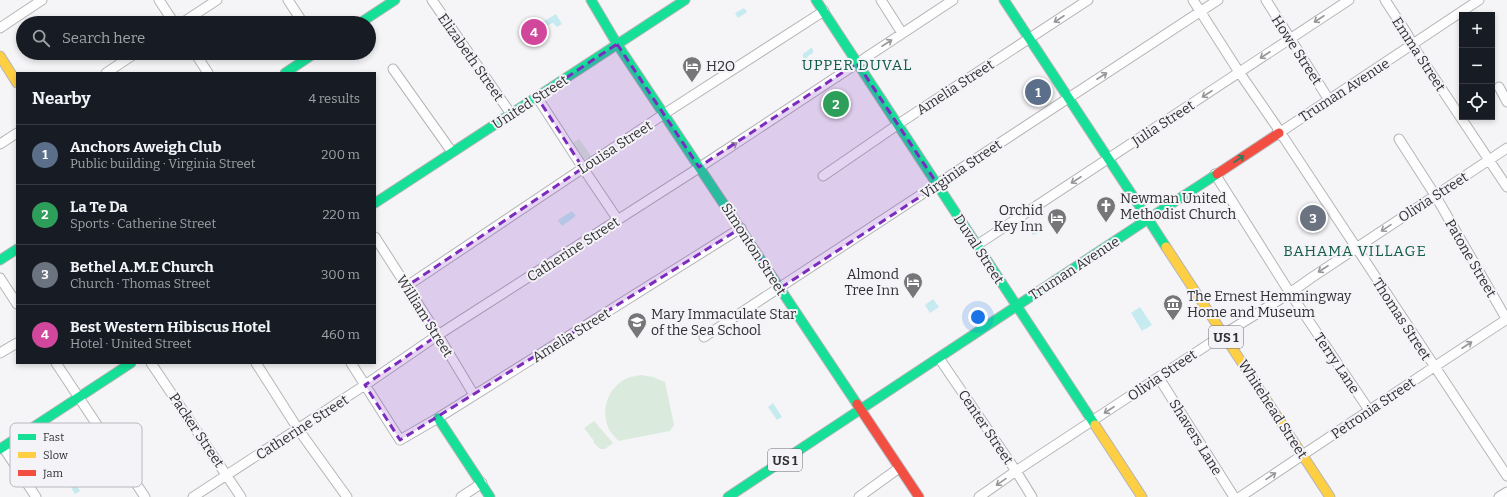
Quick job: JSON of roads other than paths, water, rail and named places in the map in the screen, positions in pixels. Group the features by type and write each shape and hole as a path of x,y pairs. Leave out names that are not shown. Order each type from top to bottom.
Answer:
{"street":[{"path":"18,16 42,0"},
{"path":"159,0 169,16"},
{"path":"193,16 217,0"},
{"path":"288,0 298,16"},
{"path":"371,16 395,0"},
{"name":"Elizabeth Street","path":"432,0 511,114"},
{"name":"Simonton Street","path":"591,0 611,31 617,44 741,228 779,289 918,497"},
{"name":"United Street","path":"376,202 685,0"},
{"name":"Duval Street","path":"816,0 1142,497"},
{"path":"881,0 902,33"},
{"name":"Catherine Street","path":"193,497 365,386 438,335 618,220 953,0"},
{"name":"Whitehead Street","path":"1004,0 1330,497"},
{"name":"Amelia Street","path":"823,176 1088,0"},
{"name":"Thomas Street","path":"1193,0 1239,72 1277,127 1279,133 1284,138 1507,476"},
{"name":"Virginia Street","path":"704,337 1218,0"},
{"name":"Howe Street","path":"1266,0 1329,100"},
{"name":"Julia Street","path":"977,245 1349,0"},
{"name":"Emma Street","path":"1385,0 1507,187"},
{"name":"Truman Avenue","path":"730,496 1479,0"},
{"name":"Louisa Street","path":"407,286 582,168 824,11"},
{"path":"0,28 16,17"},
{"path":"0,56 16,81"},
{"path":"108,72 126,60"},
{"path":"200,60 207,72"},
{"path":"286,72 304,60"},
{"path":"392,69 452,152"},
{"path":"1499,87 1507,102"},
{"path":"537,97 582,168 618,220"},
{"path":"0,144 16,134"},
{"name":"Patone Street","path":"1399,139 1435,196 1506,322"},
{"name":"Olivia Street","path":"979,497 1224,334 1290,293 1507,148"},
{"name":"Terry Lane","path":"1215,174 1290,293 1369,410"},
{"name":"Amelia Street","path":"365,386 400,440 438,418 741,228"},
{"name":"William Street","path":"376,239 438,335 474,395"},
{"path":"0,260 16,250"},
{"path":"0,278 16,302"},
{"name":"Petronia Street","path":"1240,497 1434,367 1506,322"},
{"path":"0,353 16,344"},
{"name":"Center Street","path":"939,358 1032,497"},
{"path":"57,364 95,423"},
{"path":"40,423 129,364"},
{"name":"Packer Street","path":"152,364 242,497"},
{"path":"257,364 298,429 347,497"},
{"path":"352,364 365,386"},
{"name":"Shavers Lane","path":"1159,378 1234,497"},
{"path":"438,418 490,497"},
{"path":"2,448 10,460"},
{"path":"859,497 899,468"},
{"path":"460,497 482,483"},
{"path":"29,487 36,497"},
{"path":"138,487 145,497"},
{"path":"1499,497 1507,492"}],"water":[{"path":"744,8 747,12 738,18 735,13"},
{"path":"556,14 562,24 557,27 553,23 544,27 541,23"},
{"path":"811,48 813,49 813,53 804,60 803,54"},
{"path":"572,211 576,216 562,226 558,220"},
{"path":"1039,226 1042,230 1041,232 1033,235 1030,230"},
{"path":"933,299 939,307 930,313 925,305"},
{"path":"1140,307 1152,325 1142,331 1131,313"},
{"path":"773,403 782,417 777,420 768,407"},
{"path":"71,487 78,487 80,491 75,494"}],"place":[{"name":"Best Western Hibiscus Hotel","path":"534,32"},
{"name":"H2O","path":"692,83"},
{"name":"Anchors Aweigh Club","path":"1038,92"},
{"name":"La Te Da","path":"836,104"},
{"name":"Bethel A.M.E Church","path":"1313,218"},
{"name":"Newman United Methodist Church","path":"1106,223"},
{"name":"Orchid Key Inn","path":"1057,235"},
{"name":"Almond Tree Inn","path":"913,299"},
{"name":"The Ernest Hemmingway Home and Museum","path":"1173,321"},
{"name":"Mary Immaculate Star of the Sea School","path":"637,339"}],"district":[{"name":"UPPER DUVAL","path":"857,65"},
{"name":"BAHAMA VILLAGE","path":"1355,251"}]}
